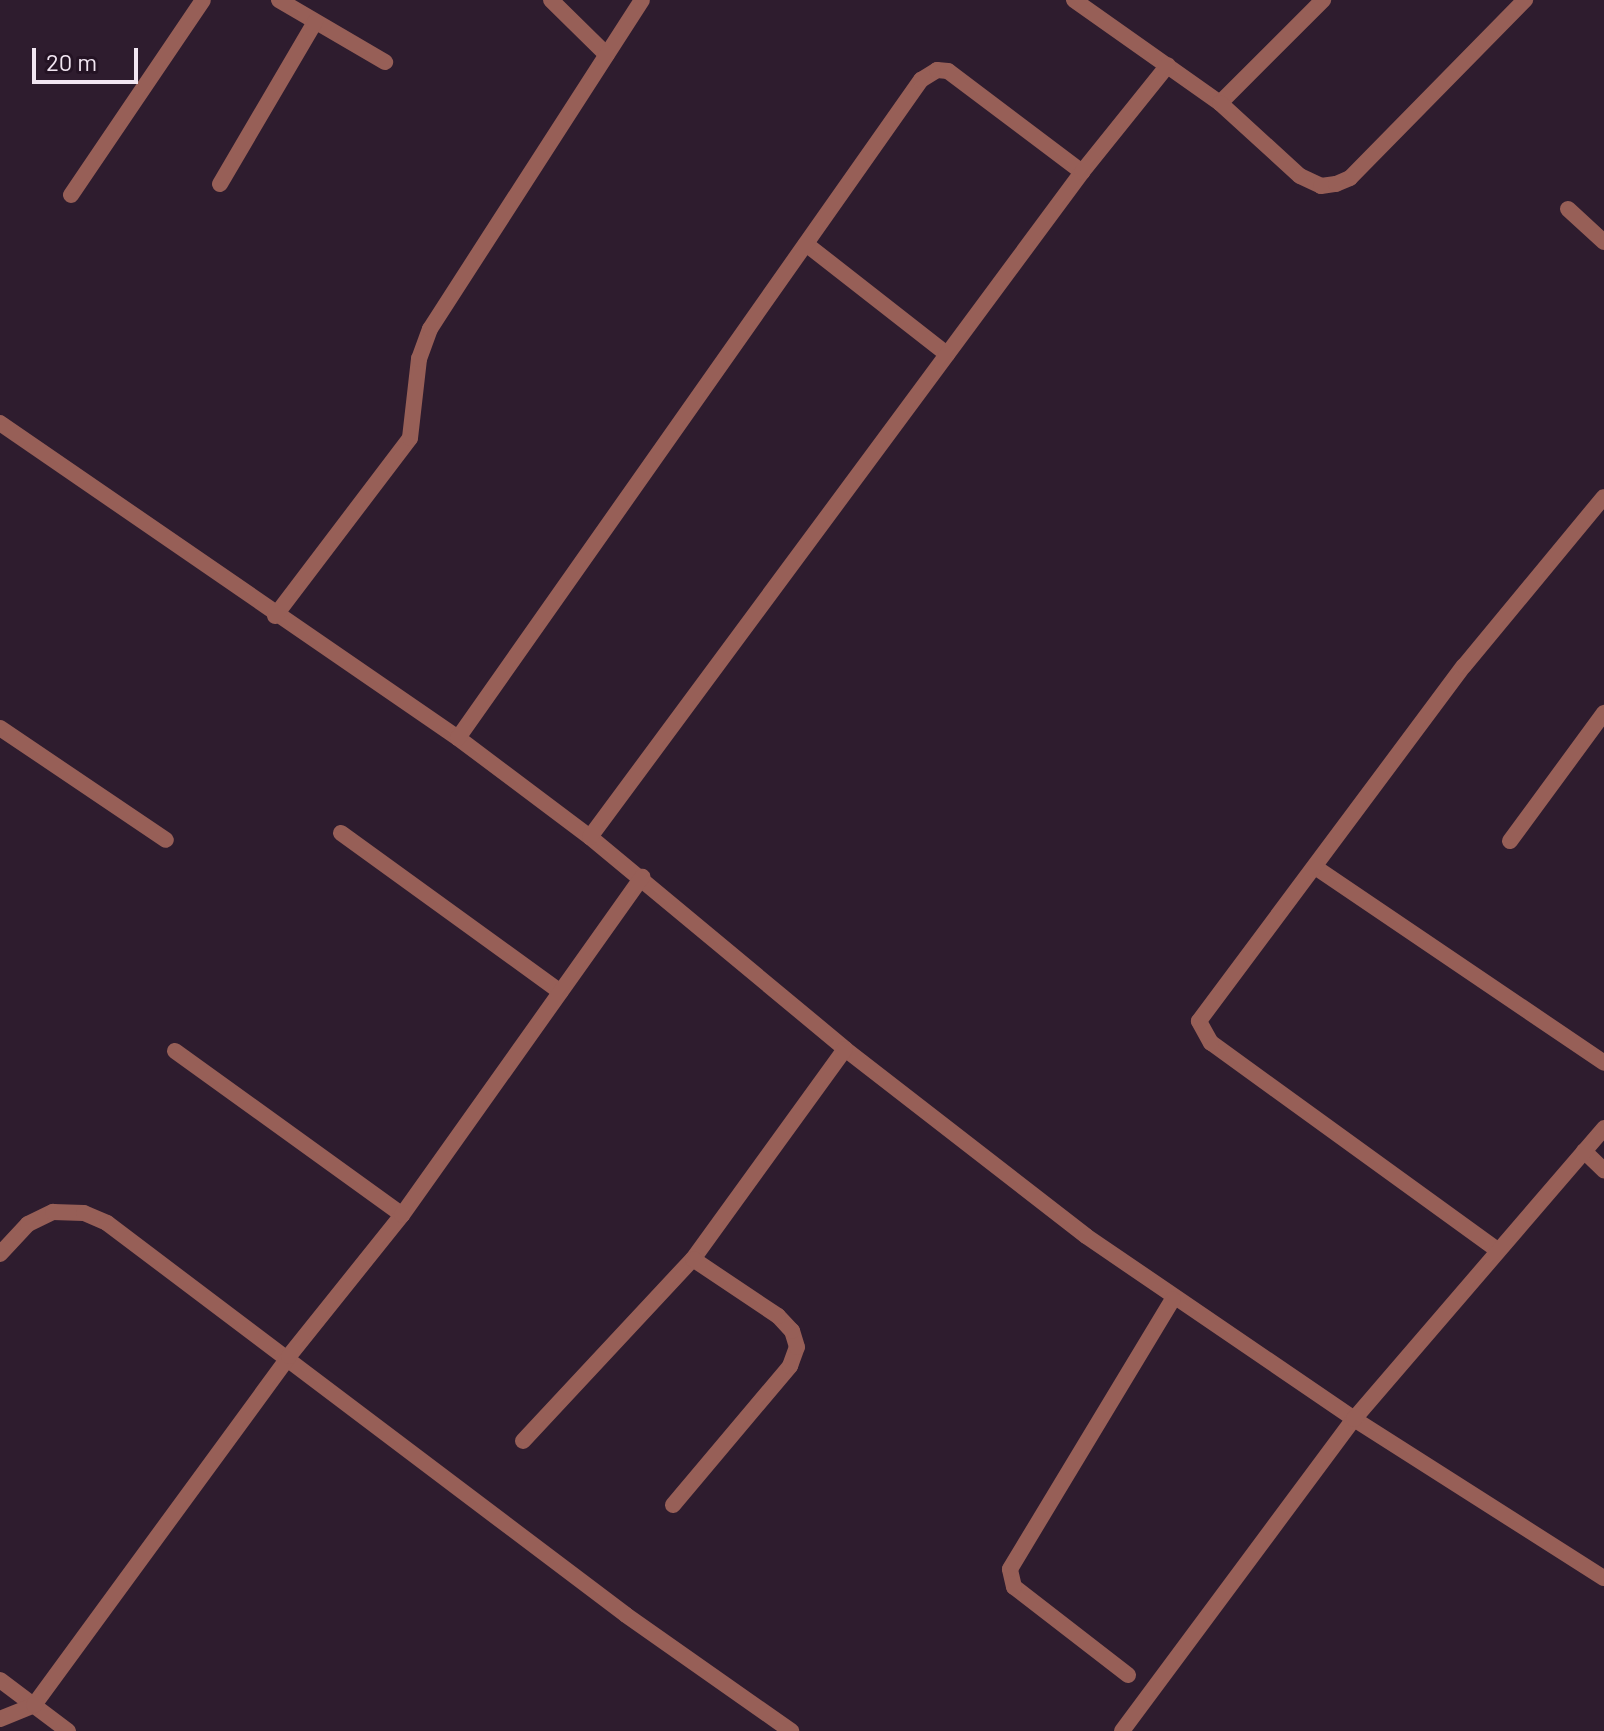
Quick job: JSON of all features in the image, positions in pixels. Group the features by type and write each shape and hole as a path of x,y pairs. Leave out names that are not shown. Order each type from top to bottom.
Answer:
{"street":[{"path":"71,195 203,0"},
{"path":"279,0 385,62"},
{"path":"551,0 607,55"},
{"path":"275,616 410,438 419,359 430,329 642,0"},
{"path":"1074,0 1220,103 1300,176 1321,186 1350,178 1525,0"},
{"path":"1220,103 1323,0"},
{"path":"220,184 315,22"},
{"path":"590,837 1082,172 1168,65"},
{"path":"458,738 921,80 937,70 948,71 1082,172"},
{"path":"1568,209 1604,242"},
{"path":"806,244 947,354"},
{"path":"0,423 275,616 458,738 642,877 845,1049 1047,1208 1173,1299 1604,1578"},
{"path":"1496,1249 1202,1032 1199,1021 1203,1010 1315,867 1464,666 1604,497"},
{"path":"1510,841 1604,713"},
{"path":"0,728 166,840"},
{"path":"341,833 561,992"},
{"path":"1315,867 1604,1063"},
{"path":"0,1719 34,1705 289,1356 402,1215 642,877"},
{"path":"523,1441 693,1259 845,1049"},
{"path":"175,1051 402,1215"},
{"path":"1122,1731 1354,1419 1496,1249 1604,1128"},
{"path":"1584,1151 1604,1170"},
{"path":"0,1254 28,1224 53,1212 84,1213 107,1223 289,1356 626,1615 791,1731"},
{"path":"673,1505 790,1366 797,1347 792,1331 778,1316 693,1259"},
{"path":"1128,1675 1014,1587 1010,1569 1173,1299"},
{"path":"0,1680 68,1731"}]}
